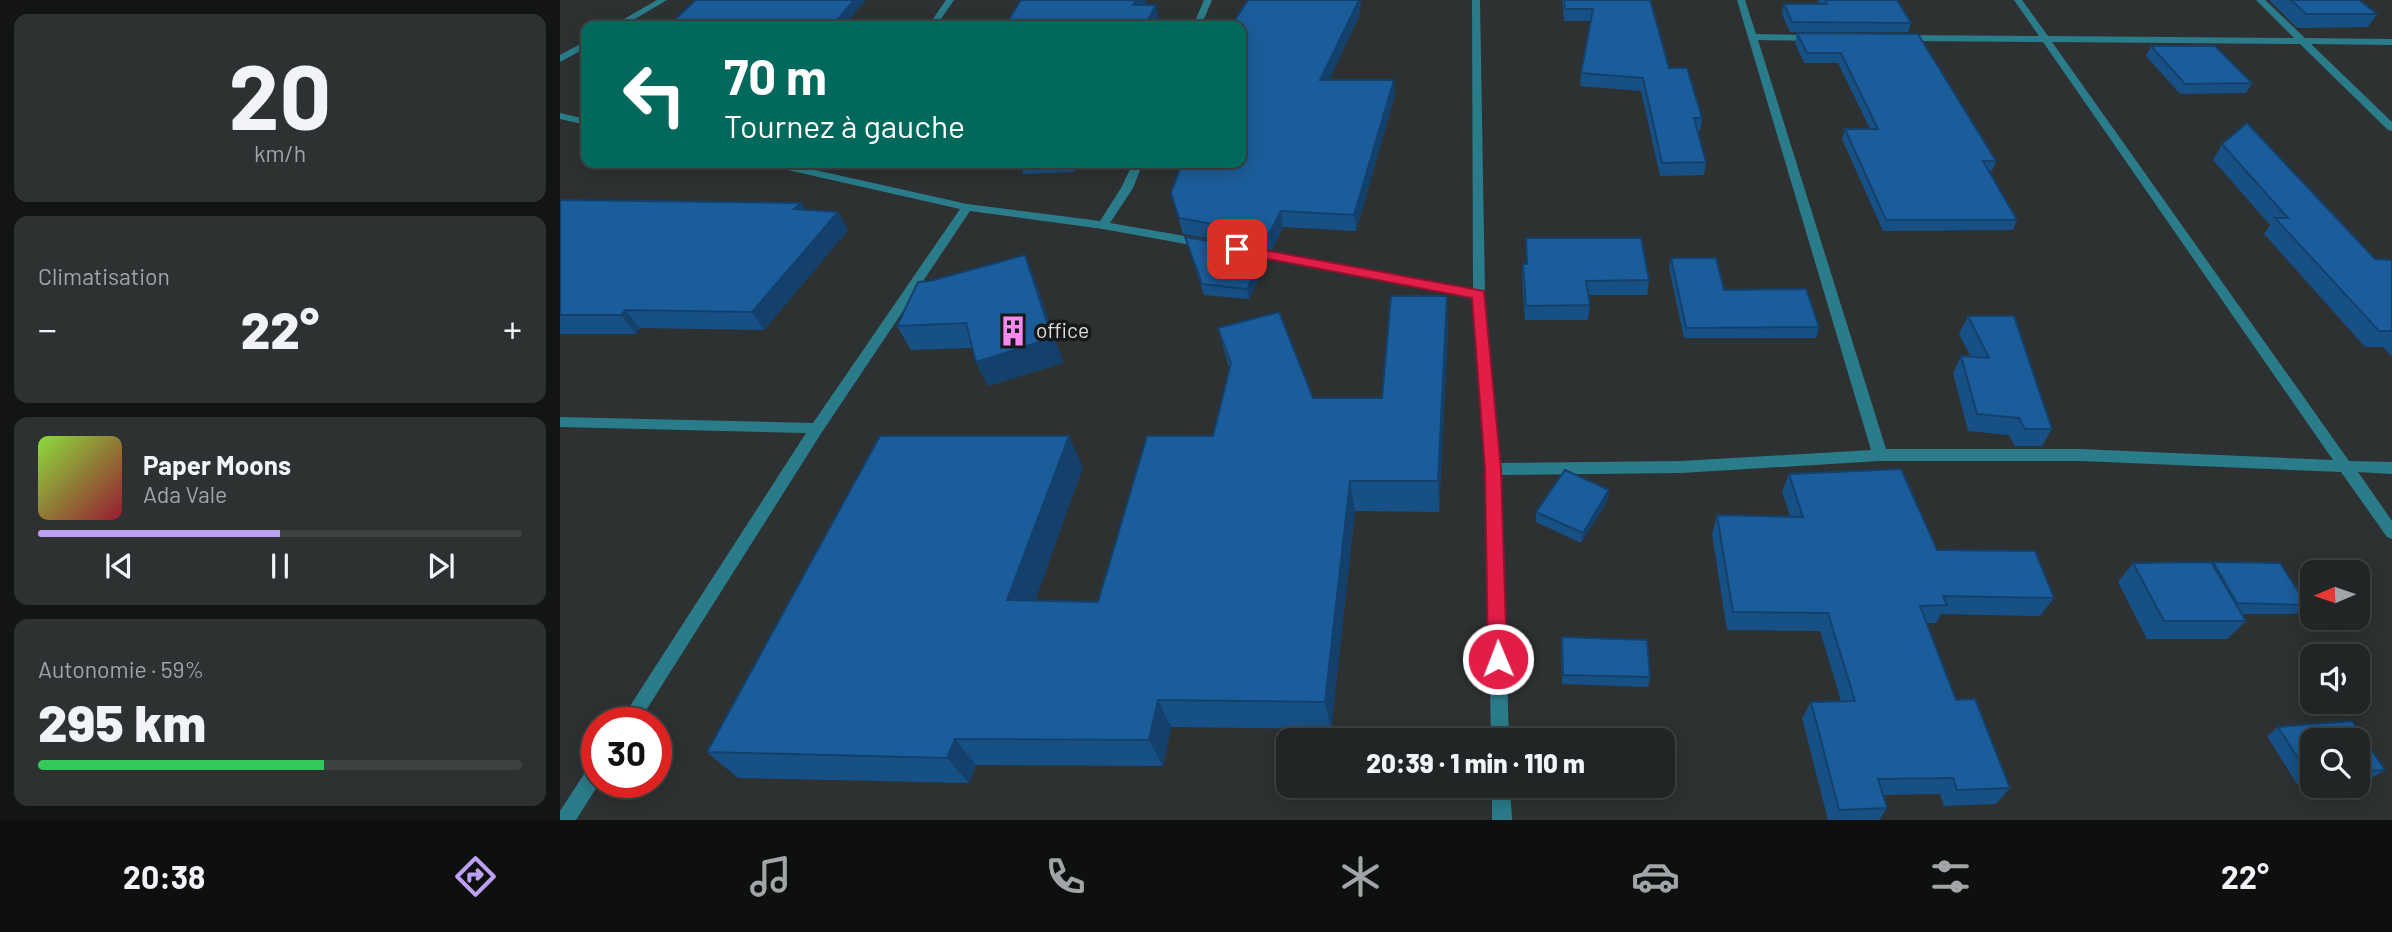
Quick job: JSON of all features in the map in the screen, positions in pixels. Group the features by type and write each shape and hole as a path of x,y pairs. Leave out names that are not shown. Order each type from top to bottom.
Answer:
{"street":[{"path":"626,21 663,0"},
{"path":"935,21 950,0"},
{"path":"1199,21 1208,0"},
{"path":"1476,0 1479,294 1493,469 1500,728"},
{"path":"1741,0 1880,455"},
{"path":"2018,0 2392,533"},
{"path":"2260,0 2392,128"},
{"path":"1754,37 1823,38"},
{"path":"1888,38 2045,37 2392,42"},
{"path":"560,59 581,47"},
{"path":"560,116 581,121"},
{"path":"793,168 967,207 1103,225 1210,244"},
{"path":"826,175 831,168"},
{"path":"1103,225 1136,168"},
{"path":"638,707 817,428 967,207"},
{"path":"1237,249 1479,294"},
{"path":"560,422 817,428"},
{"path":"1493,469 1681,467 1880,455 2081,455 2392,468"},
{"path":"565,820 581,796"},
{"path":"1501,798 1502,820"}],"building":[{"path":"696,0 854,0 836,21 673,21"},
{"path":"1021,0 1136,0 1133,5 1156,5 1148,21 1008,21"},
{"path":"1248,0 1359,0 1320,80 1394,80 1354,215 1281,211 1269,234 1179,218 1171,193 1180,168 1246,168 1246,21 1234,21"},
{"path":"1564,0 1650,0 1669,68 1687,68 1702,118 1694,118 1706,162 1662,163 1643,78 1581,73 1593,9 1565,9"},
{"path":"1825,0 1897,0 1911,23 1792,22 1784,4 1827,4"},
{"path":"2291,0 2359,0 2377,14 2306,14"},
{"path":"1797,33 1918,34 1996,161 1983,161 2017,220 1886,220 1845,129 1878,129 1841,53 1807,53"},
{"path":"2151,46 2215,46 2252,83 2185,84"},
{"path":"2247,123 2375,259 2392,260 2392,331 2379,331 2275,218 2288,218 2222,144"},
{"path":"560,200 801,203 794,209 838,212 752,312 625,310 621,315 560,315"},
{"path":"1185,237 1265,251 1247,289 1202,284"},
{"path":"1526,238 1641,238 1649,280 1586,281 1590,305 1526,306 1523,264 1527,264"},
{"path":"1025,255 1052,338 976,362 966,323 897,326 918,282"},
{"path":"1671,258 1716,258 1724,290 1806,289 1819,327 1686,328"},
{"path":"1391,296 1447,296 1438,481 1350,481 1325,702 1158,700 1149,740 955,739 947,758 707,752 880,436 1069,436 1007,600 1098,602 1147,436 1213,436 1231,363 1218,328 1279,312 1313,398 1382,398"},
{"path":"1968,316 2014,316 2052,429 2025,429 2019,418 1977,414 1961,356 1989,358"},
{"path":"1901,469 1937,550 2035,551 2054,598 1943,596 1947,605 1920,606 1956,700 1975,699 2010,788 1957,790 1953,778 1878,779 1887,808 1839,810 1811,702 1855,701 1828,613 1733,612 1717,515 1803,517 1789,474"},
{"path":"1565,470 1609,490 1583,533 1536,512"},
{"path":"2211,562 2246,621 2164,621 2133,563"},
{"path":"2213,562 2280,563 2300,594 2300,605 2237,603"},
{"path":"1562,637 1647,640 1650,677 1563,675"},
{"path":"2352,721 2357,728 2300,728 2300,761 2278,727"},
{"path":"2370,748 2385,770 2370,771"}],"place":[{"name":"office","path":"1013,331"}],"route":[{"path":"1237,249 1479,294 1493,469 1498,659"}]}
